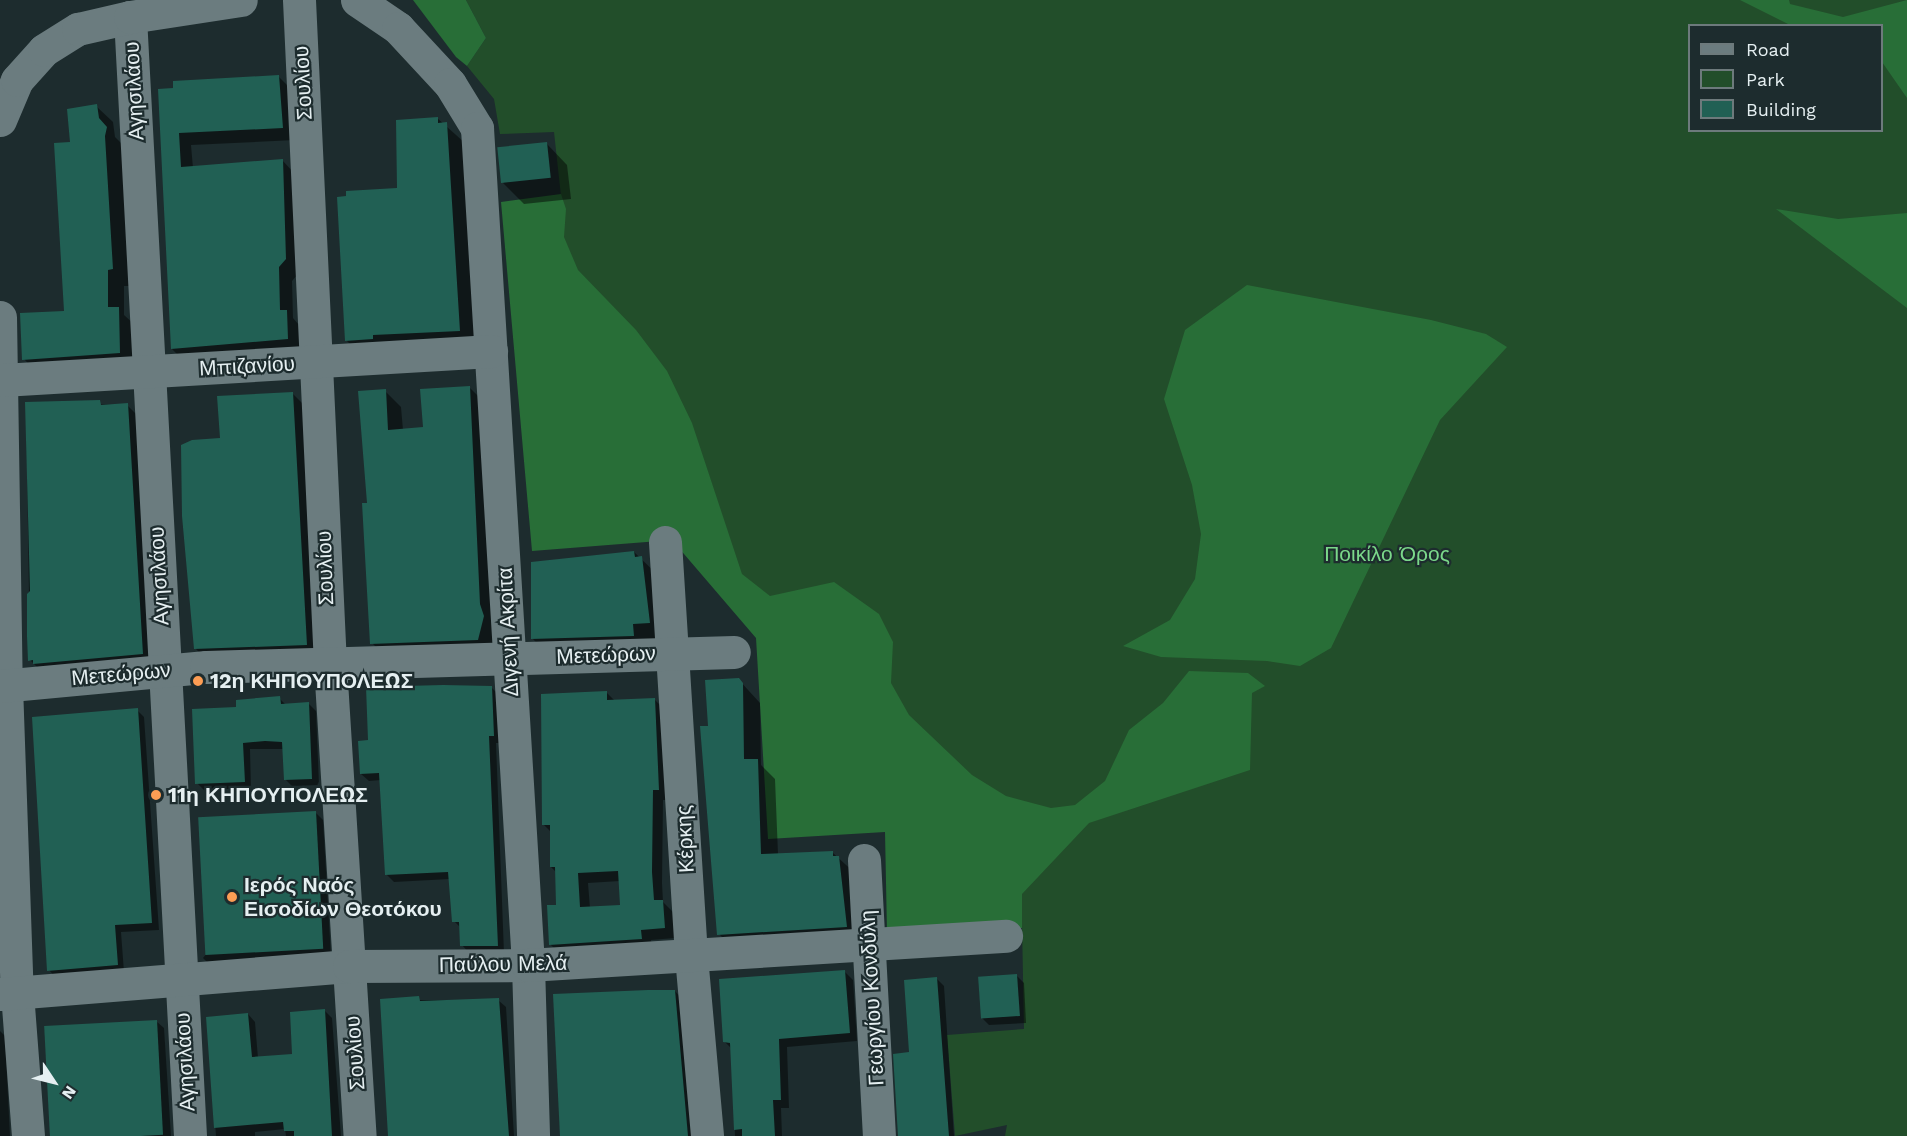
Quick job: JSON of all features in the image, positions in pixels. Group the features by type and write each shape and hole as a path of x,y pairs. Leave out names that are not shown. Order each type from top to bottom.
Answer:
{"street":[{"path":"0,120 17,80 44,50 78,29 130,16 241,0"},
{"name":"Σουλίου","path":"299,0 330,665 360,1136"},
{"path":"357,0 398,14"},
{"name":"Διγενή Ακρίτα","path":"398,14 450,84 477,128 528,965 533,1136"},
{"name":"Αγησιλάου","path":"130,16 190,1136"},
{"path":"0,317 3,686 9,994 28,1136"},
{"name":"Μπιζανίου","path":"2,380 491,351"},
{"name":"Κέρκης","path":"665,542 674,653 691,956 707,1136"},
{"name":"Μετεώρων","path":"3,686 164,670 734,652"},
{"name":"Γεωργίου Κονδύλη","path":"864,860 879,1136"},
{"name":"Παύλου Μελά","path":"9,994 349,966 528,965 691,956 869,942 1006,936"}],"green space":[{"path":"413,0 466,0 486,38 467,66 456,57"},
{"name":"Ποικίλο Όρος","path":"466,0 1907,0 1907,1136 1005,1136 1007,1125 955,1136 947,1035 1024,1029 1022,925 674,534 534,547 561,196 554,132 500,134 494,99 467,66 486,38"},
{"path":"1740,0 1789,0 1790,4 1843,17 1907,0 1907,98 1883,63 1883,24 1788,24"},
{"path":"561,194 566,209 564,237 578,270 636,330 667,371 692,423 742,574 770,596 834,582 879,614 893,642 891,683 909,715 972,775 1006,796 1051,808 1075,805 1105,781 1129,730 1163,703 1189,671 1248,673 1265,686 1252,693 1250,770 1089,823 1022,894 1022,928 887,933 885,832 768,839 756,638 672,540 532,551 501,202"},
{"path":"1776,209 1838,219 1907,213 1907,308"},
{"path":"1247,285 1431,320 1486,334 1507,347 1440,420 1331,648 1300,666 1267,661 1161,657 1123,646 1170,620 1195,579 1201,534 1192,485 1164,399 1185,330"}],"building":[{"path":"279,75 283,128 179,133 181,167 283,159 286,259 279,267 280,310 287,310 288,339 171,349 158,89 173,88 173,81"},
{"path":"97,104 99,118 107,127 105,136 113,269 108,270 108,307 119,307 120,353 22,360 20,313 64,311 54,143 70,142 67,109"},
{"path":"438,117 438,123 447,122 460,331 373,335 373,339 345,341 337,197 346,196 346,191 397,188 396,120"},
{"path":"547,142 551,178 501,183 497,147"},
{"path":"470,386 480,604 484,616 478,640 370,644 362,503 367,503 358,391 386,389 388,430 423,427 420,389"},
{"path":"293,392 307,645 194,649 182,516 181,445 192,440 220,438 217,396"},
{"path":"100,400 101,405 128,403 143,654 33,664 33,660 28,661 27,636 27,594 30,591 25,402"},
{"path":"634,551 635,557 642,556 650,623 633,624 634,636 531,639 531,562"},
{"path":"739,678 743,683 744,759 758,759 761,854 833,851 833,856 839,856 847,927 717,935 700,726 708,726 705,680"},
{"path":"492,686 494,736 489,736 498,946 460,946 459,922 452,922 448,872 385,875 379,773 360,774 358,741 368,740 366,687"},
{"path":"607,691 607,700 655,698 659,790 653,790 652,872 654,900 663,900 665,928 641,930 642,939 549,945 547,905 556,905 555,867 550,867 550,825 542,825 541,694","holes":["618,871 620,905 580,907 578,873"]},
{"path":"280,696 281,704 309,702 312,779 284,780 282,742 265,741 243,743 245,782 195,784 192,709 236,707 236,700"},
{"path":"138,708 152,923 115,925 118,965 47,971 32,717"},
{"path":"316,811 323,949 205,955 198,817"},
{"path":"845,970 850,1033 779,1039 781,1100 773,1100 775,1136 742,1136 742,1129 734,1130 730,1043 723,1042 719,979"},
{"path":"1017,974 1020,1016 981,1019 978,977"},
{"path":"937,977 949,1136 898,1136 893,1054 909,1052 904,980"},
{"path":"675,990 688,1136 560,1136 553,994"},
{"path":"419,996 420,1001 499,998 509,1136 388,1136 380,999"},
{"path":"325,1009 332,1136 294,1136 294,1131 284,1131 283,1122 214,1128 206,1017 248,1013 252,1057 292,1054 290,1012"},
{"path":"157,1020 163,1135 50,1136 44,1026"}],"place":[{"name":"12η ΚΗΠΟΥΠΟΛΕΩΣ","path":"198,681"},
{"name":"11η ΚΗΠΟΥΠΟΛΕΩΣ","path":"156,795"},
{"name":"Ιερός Ναός Εισοδίων Θεοτόκου","path":"232,897"}]}
